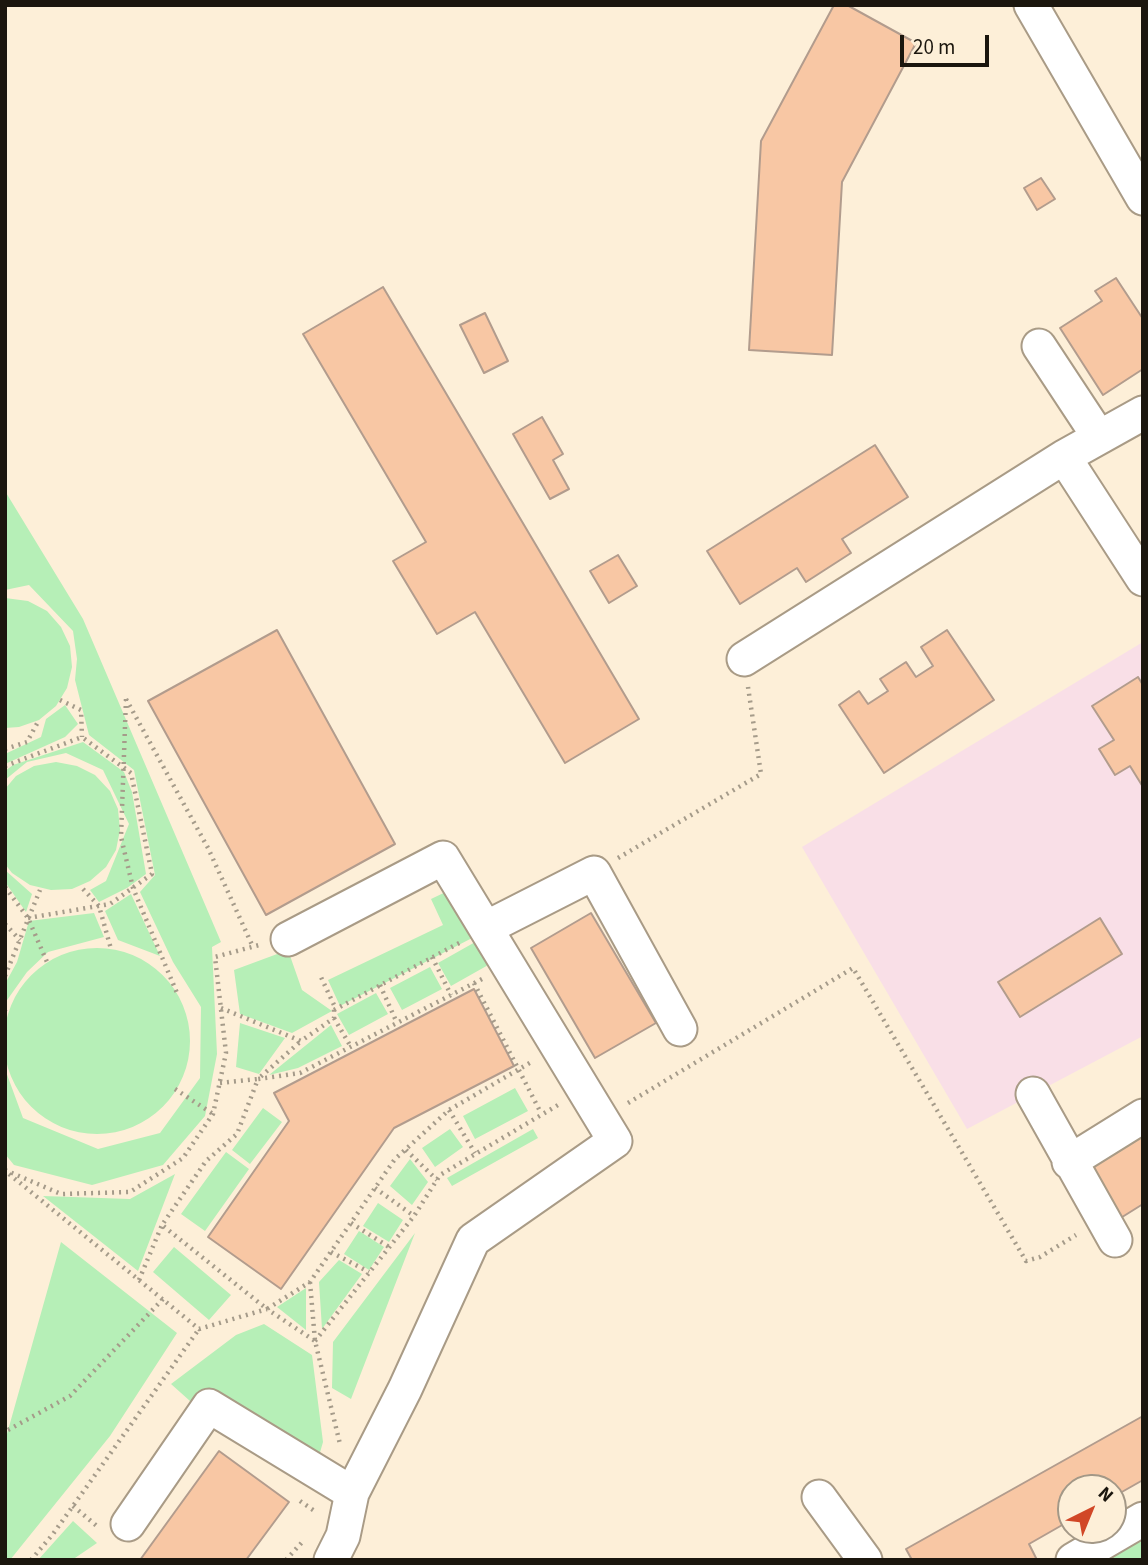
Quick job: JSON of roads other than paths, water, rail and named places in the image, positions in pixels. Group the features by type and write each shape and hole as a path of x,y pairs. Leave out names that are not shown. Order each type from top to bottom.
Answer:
{"street":[{"path":"1031,5 1143,198"},
{"path":"1039,346 1100,437"},
{"path":"744,659 1064,457 1143,412"},
{"path":"1064,457 1143,579"},
{"path":"288,939 443,859 558,1046 603,1106 615,1141 473,1240 405,1389 352,1493 342,1536 331,1560"},
{"path":"486,929 594,873 680,1028"},
{"path":"1033,1094 1108,1230"},
{"path":"1069,1162 1143,1116"},
{"path":"128,1524 209,1406 352,1493"},
{"path":"819,1497 865,1560"},
{"path":"1073,1560 1143,1519"}]}
